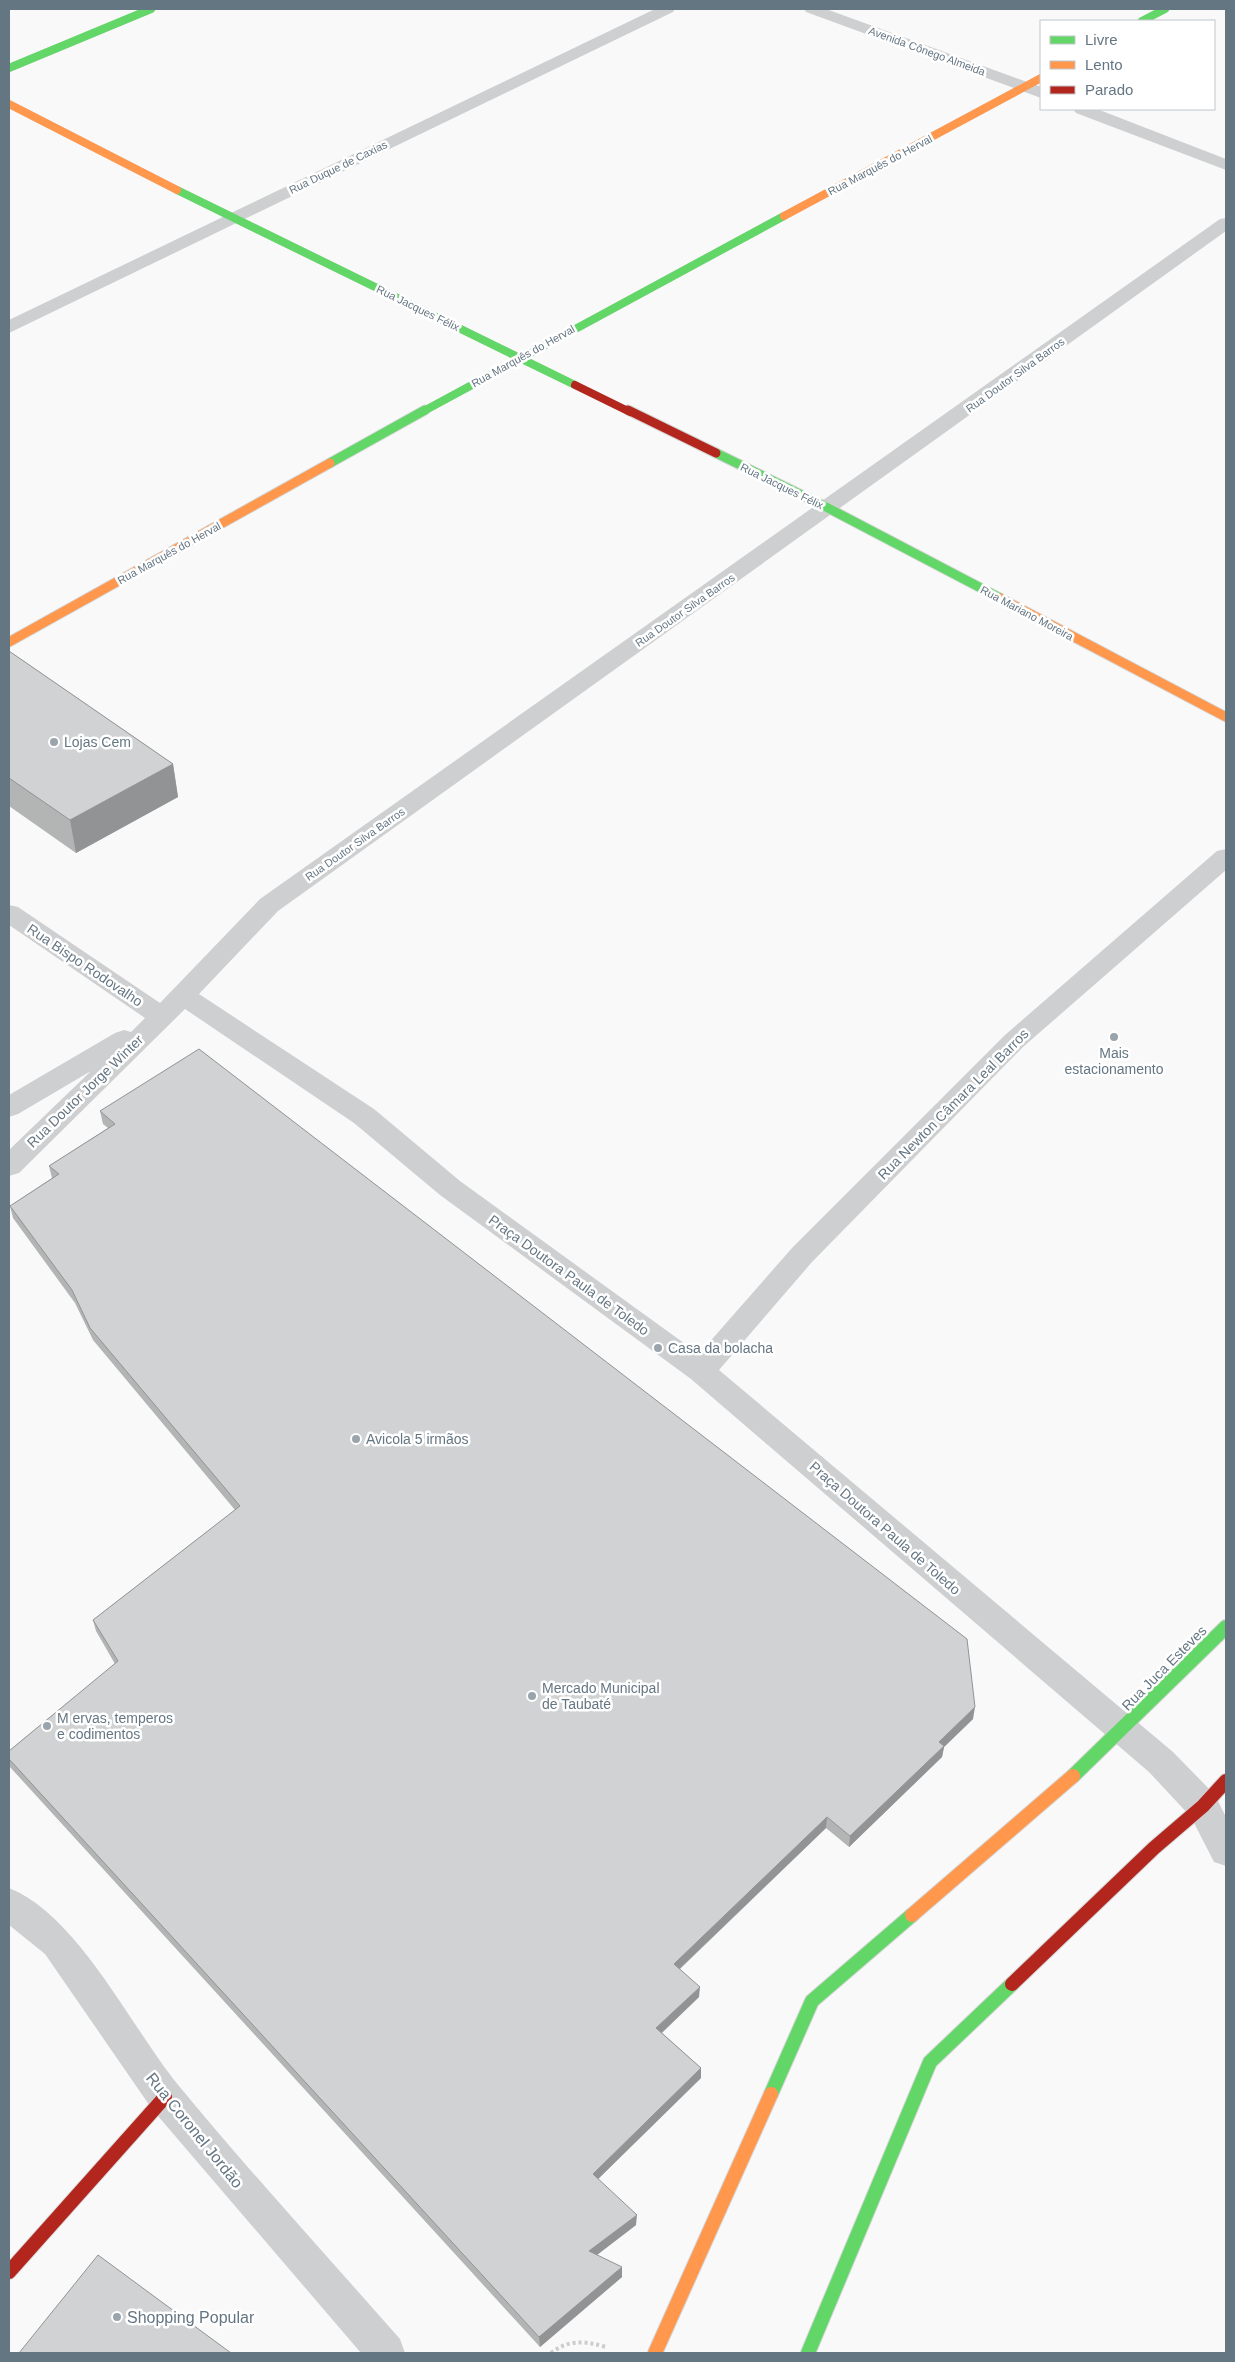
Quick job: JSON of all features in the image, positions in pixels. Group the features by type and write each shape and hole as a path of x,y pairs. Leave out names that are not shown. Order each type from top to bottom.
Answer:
{"main road":[{"path":"9,68 151,9"},
{"path":"1144,20 1165,9"},
{"name":"Rua Marquês do Herval","path":"9,642 519,358 1040,79"},
{"name":"Rua Jacques Félix","path":"9,104 233,218 828,508"},
{"name":"Rua Mariano Moreira","path":"828,508 1226,717"},
{"name":"Rua Juca Esteves","path":"655,2353 812,2001 1085,1766 1226,1627"},
{"path":"808,2353 930,2062 1154,1848 1202,1806 1226,1781"},
{"path":"9,2272 165,2098"}],"street":[{"name":"Rua Duque de Caxias","path":"9,328 667,9"},
{"name":"Avenida Cônego Almeida","path":"812,9 1040,93"},
{"path":"1085,110 1226,165"},
{"name":"Rua Doutor Silva Barros","path":"162,1017 269,905 1226,223"},
{"name":"Rua Newton Câmara Leal Barros","path":"701,1371 802,1255 1014,1041 1226,857"},
{"name":"Rua Bispo Rodovalho","path":"9,913 162,1017"},
{"name":"Praça Doutora Paula de Toledo","path":"183,995 364,1116 450,1188 701,1371 1122,1731 1161,1762 1202,1806 1226,1851"},
{"path":"9,1107 162,1017"},
{"name":"Rua Doutor Jorge Winter","path":"9,1166 162,1017"},
{"name":"Rua Coronel Jordão","path":"9,1904 57,1943 165,2098 386,2353"}],"path":[{"path":"551,2353 562,2344 583,2341 611,2348"}],"building":[{"name":"Lojas Cem","path":"9,651 173,764 70,820 9,778"},
{"name":"Mercado Municipal de Taubaté","path":"199,1049 967,1639 975,1707 939,1742 944,1746 850,1836 827,1817 674,1964 700,1987 656,2028 701,2068 593,2174 637,2215 589,2251 622,2267 539,2337 9,1759 9,1751 118,1661 93,1620 240,1506 90,1328 72,1290 10,1206 59,1174 49,1166 115,1124 100,1111"},
{"path":"98,2255 231,2353 19,2353"}],"traffic: fast":[{"path":"9,68 151,9"},
{"path":"1144,20 1165,9"},
{"path":"177,190 575,385"},
{"path":"330,463 519,358 784,216"},
{"path":"716,453 828,508 1000,598"},
{"path":"1073,1776 1226,1627"},
{"path":"771,2094 812,2001 912,1915"},
{"path":"808,2353 930,2062 1012,1984"}],"traffic: slow":[{"path":"784,216 1040,79"},
{"path":"9,104 177,190"},
{"path":"9,642 330,463"},
{"path":"1000,598 1226,717"},
{"path":"912,1915 1073,1776"},
{"path":"655,2353 771,2094"}],"traffic: jam":[{"path":"575,385 716,453"},
{"path":"1012,1984 1154,1848 1203,1806 1226,1781"},
{"path":"9,2272 165,2097"}],"place":[{"name":"Lojas Cem","path":"54,742"},
{"name":"Mais estacionamento","path":"1114,1037"},
{"name":"Casa da bolacha","path":"658,1348"},
{"name":"Avicola 5 irmãos","path":"356,1439"},
{"name":"Mercado Municipal de Taubaté","path":"532,1696"},
{"name":"M ervas, temperos e codimentos","path":"47,1726"},
{"name":"Shopping Popular","path":"117,2317"}]}
